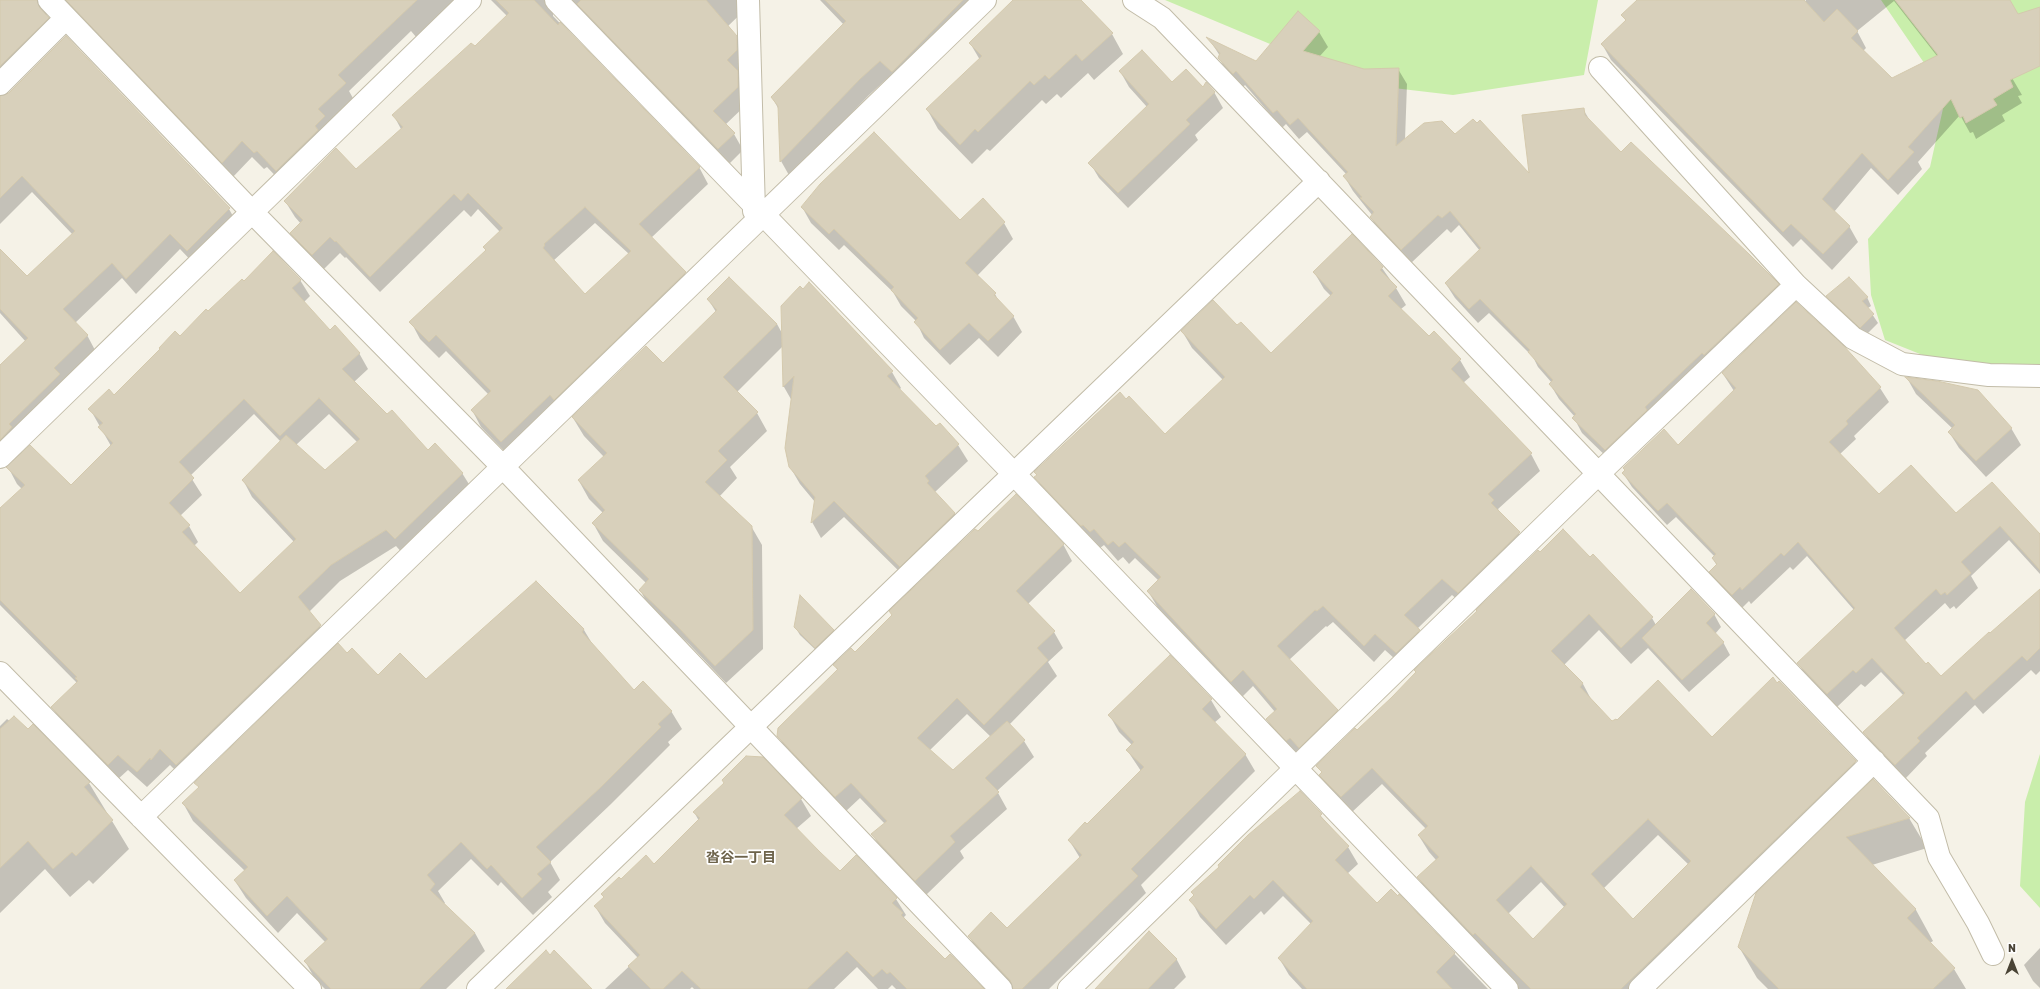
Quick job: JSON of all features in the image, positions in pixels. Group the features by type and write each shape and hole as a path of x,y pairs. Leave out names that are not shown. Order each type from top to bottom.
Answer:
{"street":[{"path":"49,0 252,212 503,467 1001,989"},
{"path":"0,457 470,0"},
{"path":"556,0 757,214 1014,474 1507,989"},
{"path":"748,0 757,214"},
{"path":"141,817 503,467 757,214 985,0"},
{"path":"1134,0 1162,18 1928,818 1939,857 1978,923 1993,954"},
{"path":"0,84 66,18"},
{"path":"1600,68 1796,285 1853,338 1902,364 1990,375 2040,376"},
{"path":"478,989 1319,181"},
{"path":"1069,989 1598,474 1796,285"},
{"path":"0,673 310,989"},
{"path":"1640,989 1874,761"}],"green space":[{"path":"1165,0 1598,0 1584,75 1453,95 1368,85"},
{"path":"1881,0 2040,0 2040,386 1930,358 1885,340 1871,295 1868,239 1930,167 1946,95"},
{"path":"2040,754 2040,908 2020,886 2025,802"}],"building":[{"path":"0,0 37,0 40,8 49,18 0,66"},
{"path":"66,0 417,0 338,75 346,83 318,109 325,116 315,126 318,130 276,171 257,151 254,153 242,141 222,163"},
{"path":"496,0 534,0 558,25 560,22 700,167 639,224 686,272 554,400 550,395 501,442 471,410 491,391 436,335 429,342 409,322 486,250 483,247 503,228 468,193 461,201 454,194 370,277 336,241 335,242 330,237 312,255 290,233 303,220 284,201 336,148 356,169 403,127 392,115 471,43 475,46 509,13","holes":["585,207 631,251 585,294 543,248 545,245 544,244"]},
{"path":"581,0 706,0 737,36 737,50 727,60 738,71 738,87 713,111 735,133 718,149 577,4"},
{"path":"825,0 963,0 892,72 880,61 860,79 780,162 778,106 771,97 846,21"},
{"path":"1013,0 1081,0 1113,33 1082,61 1076,54 1049,79 1045,75 1034,85 1030,81 978,132 975,129 960,145 926,109 982,56 969,43"},
{"path":"1637,0 1804,0 1824,22 1837,9 1858,31 1851,38 1892,78 1938,55 1895,0 2010,0 2018,14 2040,7 2040,66 2010,80 2013,87 1993,99 1997,105 1966,123 1963,116 1960,118 1951,99 1908,147 1914,152 1888,180 1862,153 1822,199 1850,226 1823,254 1791,224 1783,232 1601,44 1626,20 1621,15"},
{"path":"1298,11 1320,31 1303,51 1364,69 1399,68 1396,146 1424,123 1442,121 1455,134 1473,119 1477,123 1480,120 1529,173 1522,115 1584,108 1585,115 1621,152 1631,142 1779,284 1704,355 1702,353 1645,407 1647,410 1605,450 1572,418 1576,414 1549,384 1553,380 1528,352 1530,350 1480,299 1469,309 1445,283 1481,248 1450,211 1442,218 1438,215 1401,250 1370,217 1374,212 1360,198 1362,197 1343,176 1348,172 1298,118 1290,125 1277,110 1273,113 1236,71 1233,74 1218,58 1220,53 1206,37 1256,61"},
{"path":"66,36 230,208 187,251 170,234 126,279 112,263 63,309 88,335 54,368 60,374 9,424 12,427 0,440 0,365 28,338 0,309 0,249 27,276 75,231 22,176 0,198 0,96 9,93"},
{"path":"1142,50 1172,82 1186,69 1203,87 1206,82 1215,92 1186,120 1190,124 1118,193 1088,163 1149,104 1119,71"},
{"path":"874,132 960,220 983,198 1005,222 965,263 996,293 994,295 1014,316 988,341 969,323 940,350 914,322 918,318 891,290 894,287 834,229 829,234 801,207 820,184"},
{"path":"1352,234 1383,267 1380,270 1397,287 1388,296 1429,336 1434,331 1461,359 1451,369 1532,453 1488,494 1494,500 1491,503 1520,532 1458,593 1442,579 1404,615 1420,630 1396,653 1375,634 1364,646 1323,606 1317,611 1315,610 1277,646 1338,710 1299,748 1290,738 1286,741 1266,719 1277,709 1243,670 1231,682 1147,591 1161,577 1125,542 1119,547 1113,541 1108,545 1094,529 1090,532 1083,525 1081,526 1034,477 1037,475 1034,472 1120,392 1126,399 1129,396 1165,434 1225,377 1181,331 1213,300 1237,325 1241,322 1271,353 1333,293 1313,272"},
{"path":"273,251 301,280 292,288 330,330 335,325 360,353 342,369 387,414 392,410 428,450 435,443 463,473 395,539 386,530 331,565 298,597 321,625 176,765 160,749 151,760 150,758 137,772 118,755 108,765 51,707 78,681 75,678 77,677 0,600 0,508 25,485 6,467 30,445 71,485 113,443 98,427 103,423 88,409 109,389 114,395 160,349 159,348 175,331 180,336 206,309 208,311 242,279 244,281","holes":["319,398 360,439 325,470 286,435 242,480 296,539 240,593 182,532 190,525 169,503 194,478 179,462 244,399 280,436"]},
{"path":"729,277 777,324 723,377 758,412 718,451 727,460 705,482 752,526 753,630 715,666 677,626 639,590 649,579 592,523 605,510 578,480 607,453 572,417 646,346 663,363 717,310 707,299"},
{"path":"1849,277 1868,297 1862,301 1874,314 1860,328 1826,296"},
{"path":"809,282 893,371 887,376 936,426 940,423 959,444 925,476 929,481 927,483 955,513 900,567 834,501 811,523 815,497 789,467 785,448 794,376 783,387 781,306 800,286 803,289"},
{"path":"1796,302 1843,345 1881,387 1846,421 1848,424 1829,442 1879,494 1911,465 1956,513 1992,482 2040,534 2040,570 2000,526 1961,562 1971,573 1947,595 1945,592 1941,595 1936,589 1894,628 1926,664 1928,662 1941,676 1989,632 1990,633 2040,589 2040,648 2027,661 2022,656 1974,700 1966,691 1917,738 1920,741 1895,765 1863,732 1905,693 1872,658 1856,673 1853,670 1827,694 1797,663 1855,608 1798,542 1784,556 1781,553 1742,590 1740,587 1732,595 1709,572 1717,564 1712,558 1716,554 1667,503 1658,511 1622,473 1625,470 1623,468 1664,429 1678,445 1736,388 1722,373"},
{"path":"1905,377 1937,381 1978,390 2012,428 1976,461 1948,432 1955,425"},
{"path":"1016,494 1064,544 1016,591 1055,631 1037,648 1048,660 984,725 957,698 917,738 953,770 1007,721 1025,740 985,778 999,792 950,836 955,842 915,881 871,834 887,821 851,783 835,797 777,736 778,728 838,669 833,665 851,648 855,652 892,615 889,611 975,529 978,531"},
{"path":"1563,529 1590,557 1593,554 1653,617 1621,648 1589,614 1551,651 1583,683 1580,687 1612,721 1617,720 1658,680 1712,737 1773,677 1777,683 1779,681 1856,761 1621,989 1531,989 1475,933 1473,935 1417,877 1439,857 1418,835 1428,826 1372,768 1341,797 1319,775 1322,772 1316,766 1355,728 1357,730 1392,697 1416,672 1414,670 1477,611 1476,610 1538,550 1540,552","holes":["1648,819 1691,861 1633,919 1591,874","1531,866 1567,904 1533,939 1496,900"]},
{"path":"536,581 584,629 582,632 634,690 643,681 672,711 658,724 661,727 601,787 536,847 551,862 537,874 542,879 522,898 491,865 487,869 461,842 427,875 435,884 430,890 475,933 419,989 331,989 304,961 328,939 287,896 267,916 234,880 248,867 182,803 199,787 194,783 338,643 347,653 352,648 378,675 400,653 426,679"},
{"path":"1691,589 1715,614 1706,623 1724,642 1682,680 1642,638"},
{"path":"800,595 834,630 815,648 794,627"},
{"path":"1170,655 1212,699 1202,709 1246,754 1131,869 1138,876 1022,989 1013,989 1010,980 968,936 991,912 1007,928 1082,855 1068,840 1085,822 1087,824 1144,767 1126,750 1134,742 1108,715"},
{"path":"14,716 28,729 33,724 90,782 84,787 113,820 76,856 72,852 53,869 28,841 0,868 0,729"},
{"path":"746,756 763,757 802,798 784,815 820,852 840,871 856,855 897,898 892,903 903,913 901,915 945,959 950,954 984,989 907,989 890,972 887,974 882,969 873,977 847,951 807,989 701,989 682,971 663,989 651,989 628,966 640,955 594,906 604,897 601,894 619,877 621,879 646,855 654,864 700,818 693,812 724,783 722,780"},
{"path":"1873,779 1910,818 1846,837 1916,909 1907,918 1955,968 1933,989 1779,989 1738,947 1756,893"},
{"path":"1300,791 1322,814 1320,816 1349,846 1335,860 1377,903 1391,889 1398,896 1399,894 1455,953 1436,972 1452,989 1307,989 1278,958 1313,921 1273,880 1254,899 1250,895 1216,929 1189,900 1194,895 1191,892 1219,867 1218,865 1248,835"},
{"path":"1149,931 1177,959 1148,989 1095,989"},
{"path":"546,950 550,955 554,950 592,989 506,989"}],"district":[{"name":"沓谷一丁目","path":"741,858"}]}
